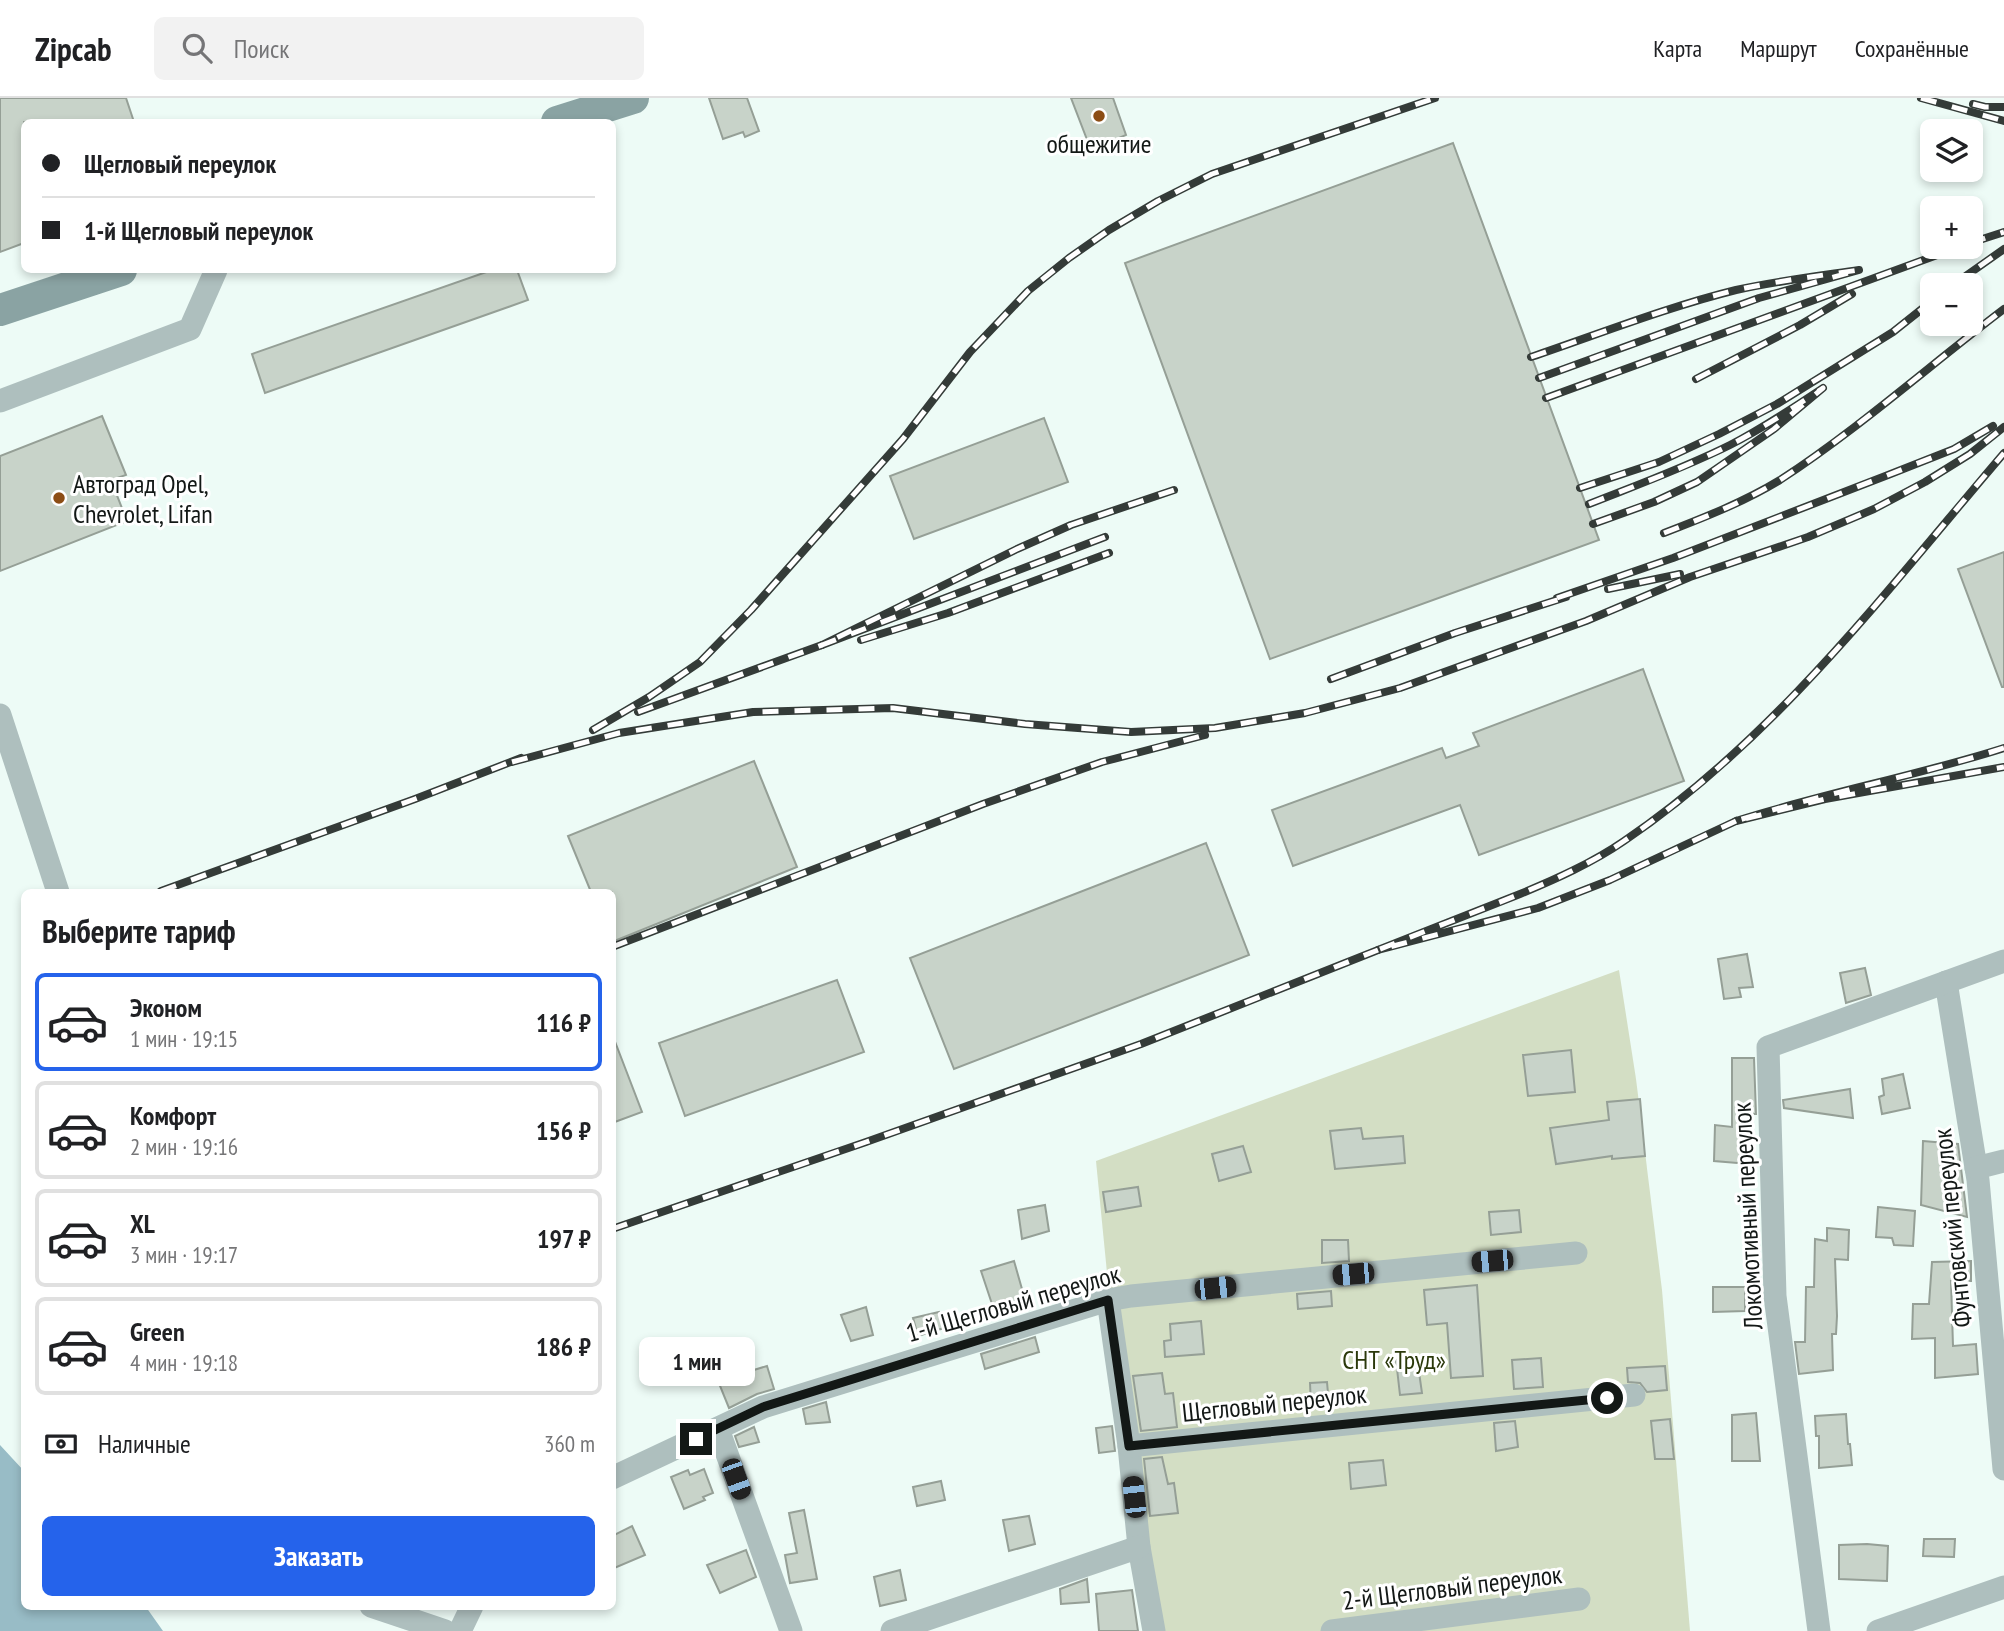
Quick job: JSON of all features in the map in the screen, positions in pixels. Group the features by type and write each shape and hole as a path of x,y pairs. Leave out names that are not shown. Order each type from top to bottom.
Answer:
{"main road":[{"path":"566,119 633,98"},
{"path":"0,310 112,273"}],"street":[{"path":"0,401 190,330 215,273"},
{"path":"0,715 57,889"},
{"name":"Локомотивный переулок","path":"1819,1631 1774,1296 1768,1047 2004,961"},
{"name":"Фунтовский переулок","path":"1946,982 1976,1168 2004,1469"},
{"path":"1976,1168 2004,1161"},
{"name":"1-й Щегловый переулок","path":"616,1477 763,1407 1108,1300 1576,1253"},
{"path":"1108,1300 1129,1446 1139,1547 1154,1631"},
{"name":"Щегловый переулок","path":"1129,1446 1634,1395"},
{"path":"718,1429 791,1631"},
{"path":"892,1631 1139,1547"},
{"path":"1878,1631 2004,1587"},
{"name":"2-й Щегловый переулок","path":"1332,1631 1579,1599"},
{"path":"383,1610 444,1631"},
{"path":"460,1631 470,1610"}],"green space":[{"name":"СНТ «Труд»","path":"1619,970 1636,1079 1662,1290 1690,1631 1161,1631 1109,1293 1096,1161"}],"water":[{"path":"0,1445 21,1468 21,1610 148,1610 163,1631 0,1631"}],"building":[{"path":"0,98 126,98 133,119 21,119 21,244 0,252"},
{"path":"709,98 747,98 759,131 745,137 743,132 723,139"},
{"name":"общежитие","path":"1071,98 1113,98 1126,135 1091,150"},
{"path":"1453,143 1599,540 1270,659 1125,263"},
{"path":"483,273 518,273 528,300 265,393 252,354"},
{"name":"Автоград Opel, Chevrolet, Lifan","path":"102,416 126,475 111,480 127,521 0,571 0,456"},
{"path":"1044,418 1068,482 914,539 890,476"},
{"path":"2004,552 2004,687 2002,687 1958,569"},
{"path":"1643,669 1684,781 1479,855 1460,805 1293,866 1272,810 1442,748 1446,758 1479,746 1473,733"},
{"path":"754,761 797,867 616,940 616,889 590,889 568,836"},
{"path":"1206,843 1249,955 954,1069 910,958"},
{"path":"1747,954 1753,987 1739,988 1741,997 1724,999 1718,959"},
{"path":"1865,968 1871,995 1846,1003 1840,973"},
{"path":"837,980 864,1052 685,1116 659,1043"},
{"path":"616,1044 642,1112 616,1122"},
{"path":"1571,1050 1575,1092 1528,1096 1523,1055"},
{"path":"1732,1058 1754,1058 1756,1114 1751,1114 1749,1164 1714,1161 1715,1125 1732,1127"},
{"path":"1903,1074 1910,1108 1882,1114 1879,1097 1884,1095 1882,1079"},
{"path":"1850,1089 1853,1118 1784,1108 1783,1100"},
{"path":"1640,1099 1645,1156 1612,1159 1612,1156 1556,1164 1550,1128 1609,1120 1607,1102"},
{"path":"1361,1128 1363,1139 1403,1136 1405,1163 1335,1169 1330,1131"},
{"path":"1923,1141 1958,1144 1967,1217 1921,1205"},
{"path":"1243,1146 1251,1172 1219,1181 1212,1154"},
{"path":"1138,1187 1141,1206 1106,1212 1103,1192"},
{"path":"1045,1205 1049,1231 1022,1239 1018,1210"},
{"path":"1878,1207 1915,1211 1913,1246 1894,1245 1892,1238 1876,1237"},
{"path":"1519,1210 1521,1232 1491,1235 1489,1212"},
{"path":"1827,1228 1849,1230 1848,1260 1835,1259 1837,1316 1836,1334 1832,1334 1833,1370 1799,1374 1795,1342 1805,1342 1806,1287 1814,1287 1815,1239 1827,1241"},
{"path":"1322,1240 1348,1240 1349,1261 1322,1263"},
{"path":"1014,1261 1026,1303 995,1313 981,1271"},
{"path":"1971,1261 1971,1281 1951,1281 1953,1346 1976,1344 1978,1374 1935,1378 1935,1338 1912,1339 1913,1304 1929,1304 1932,1262"},
{"path":"1477,1285 1483,1376 1451,1378 1447,1323 1427,1325 1424,1290"},
{"path":"1713,1287 1745,1287 1745,1311 1713,1312"},
{"path":"1331,1291 1332,1306 1298,1309 1297,1294"},
{"path":"866,1307 873,1335 851,1341 841,1315"},
{"path":"939,1312 944,1328 918,1336 913,1318"},
{"path":"1201,1321 1204,1354 1165,1357 1164,1341 1171,1340 1170,1324"},
{"path":"1035,1337 1039,1352 985,1369 981,1354"},
{"path":"1417,1358 1422,1393 1400,1395 1396,1360"},
{"path":"1541,1358 1543,1387 1514,1389 1512,1360"},
{"path":"767,1366 774,1389 729,1408 718,1381"},
{"path":"1665,1366 1667,1390 1647,1392 1640,1383 1628,1382 1627,1368"},
{"path":"1162,1373 1165,1394 1173,1393 1177,1427 1141,1431 1133,1376"},
{"path":"1327,1382 1329,1405 1311,1406 1310,1383"},
{"path":"826,1402 830,1422 806,1424 803,1409"},
{"path":"1756,1413 1760,1461 1732,1461 1732,1415"},
{"path":"1846,1414 1852,1465 1819,1468 1819,1436 1816,1436 1815,1416"},
{"path":"1670,1419 1674,1459 1655,1459 1651,1421"},
{"path":"1515,1421 1518,1447 1496,1451 1494,1423"},
{"path":"1112,1426 1115,1451 1099,1453 1096,1428"},
{"path":"754,1427 759,1442 739,1447 735,1436"},
{"path":"1162,1457 1168,1484 1174,1483 1178,1513 1150,1516 1144,1459"},
{"path":"1383,1460 1386,1485 1351,1489 1349,1463"},
{"path":"704,1469 713,1493 703,1497 705,1500 684,1509 671,1477 688,1470 690,1475"},
{"path":"941,1481 945,1500 917,1506 913,1487"},
{"path":"804,1510 817,1579 790,1583 785,1555 797,1553 789,1513"},
{"path":"1029,1516 1035,1544 1009,1551 1003,1520"},
{"path":"632,1526 645,1555 616,1567 616,1534"},
{"path":"1924,1539 1955,1539 1954,1557 1923,1556"},
{"path":"1839,1545 1888,1546 1887,1581 1839,1579"},
{"path":"746,1550 756,1577 720,1593 707,1565"},
{"path":"900,1570 906,1600 880,1606 874,1577"},
{"path":"1087,1579 1089,1602 1061,1604 1060,1589"},
{"path":"1132,1590 1138,1631 1099,1631 1096,1594"}],"railway":[{"path":"593,730 649,697 700,662 751,610 903,439 970,352 1028,291 1069,258 1158,201 1212,174 1435,98"},
{"path":"1921,98 2004,121"},
{"path":"1973,104 2004,107"},
{"path":"1983,239 2004,232"},
{"path":"1970,273 2004,249"},
{"path":"1546,398 1926,259"},
{"path":"1531,357 1736,290 1859,270 1759,298 1539,378"},
{"path":"1696,379 1800,325 1852,294"},
{"path":"1664,533 1738,502 1809,461 2004,309"},
{"path":"1580,488 1659,462 1777,404 1893,332 1920,311"},
{"path":"1589,504 1730,445 1823,388 1774,429 1697,482 1654,502 1593,524"},
{"path":"1557,598 1673,558 1954,449 1993,426"},
{"path":"512,762 619,733 753,712 893,708 1025,724 1131,732 1215,728 1305,713 1400,688 1586,621 1690,577 1808,537 1874,509 1925,482 1970,454 2004,427"},
{"path":"1736,821 1610,880 1538,908 1378,950 1574,870 1624,841 1679,801 1731,757 1827,660 2004,453"},
{"path":"1105,537 822,645 1071,525 1174,490"},
{"path":"861,640 948,613 1109,553"},
{"path":"1608,589 1680,574"},
{"path":"1331,679 1455,633 1566,597"},
{"path":"638,712 822,645"},
{"path":"616,945 983,804 1102,762 1205,735"},
{"path":"2004,748 1736,821 1825,799 2004,767"},
{"path":"167,889 521,758"},
{"path":"616,1228 1141,1044 1378,950"}],"place":[{"name":"общежитие","path":"1099,116"},
{"name":"Автоград Opel, Chevrolet, Lifan","path":"59,498"}],"route":[{"path":"696,1439 763,1407 1108,1300 1129,1446 1607,1398"}]}
